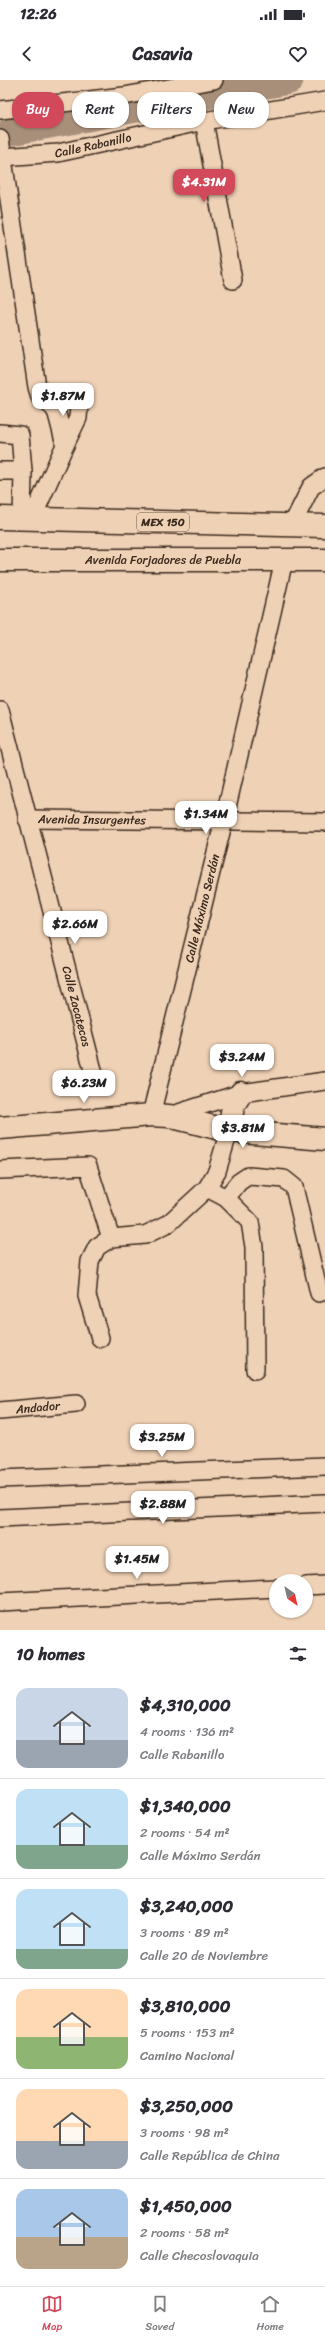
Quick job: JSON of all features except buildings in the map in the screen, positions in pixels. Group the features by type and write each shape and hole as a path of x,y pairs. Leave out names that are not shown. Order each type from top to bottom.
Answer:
{"main road":[{"name":"MEX 150","path":"0,518 325,526"},
{"name":"Avenida Forjadores de Puebla","path":"0,560 325,560"},
{"path":"229,1131 233,1106 241,1093"},
{"path":"0,1128 160,1116 229,1131 325,1139"}],"street":[{"path":"0,110 124,96 214,80"},
{"name":"Calle Rabanillo","path":"206,122 325,101"},
{"name":"Calle Rabanillo","path":"2,157 58,153 176,128"},
{"path":"205,128 233,280"},
{"path":"0,139 37,387 40,397 54,408 57,414 65,445"},
{"path":"27,518 78,418 80,394"},
{"path":"0,433 20,434 27,518"},
{"path":"0,471 24,471"},
{"path":"292,525 311,487 325,477"},
{"name":"Calle Máximo Serdán","path":"160,1116 224,820 284,560"},
{"name":"Calle Zacatecas","path":"0,710 95,1078"},
{"name":"Avenida Insurgentes","path":"27,819 325,822"},
{"path":"160,1116 241,1093 325,1081"},
{"path":"100,1338 86,1296 90,1261 97,1247 111,1238 145,1235 168,1224 207,1188 217,1171 229,1131"},
{"path":"0,1170 88,1166 111,1238"},
{"path":"226,1198 239,1182 248,1176 284,1179 294,1187 319,1293"},
{"path":"207,1188 226,1198 250,1222 254,1247 255,1370"},
{"name":"Andador","path":"0,1411 76,1404"},
{"path":"0,1479 325,1466"},
{"path":"0,1518 325,1503"},
{"path":"313,1586 325,1585"},
{"path":"0,1602 269,1588"}],"waterway":[{"path":"11,131 289,80"}]}
